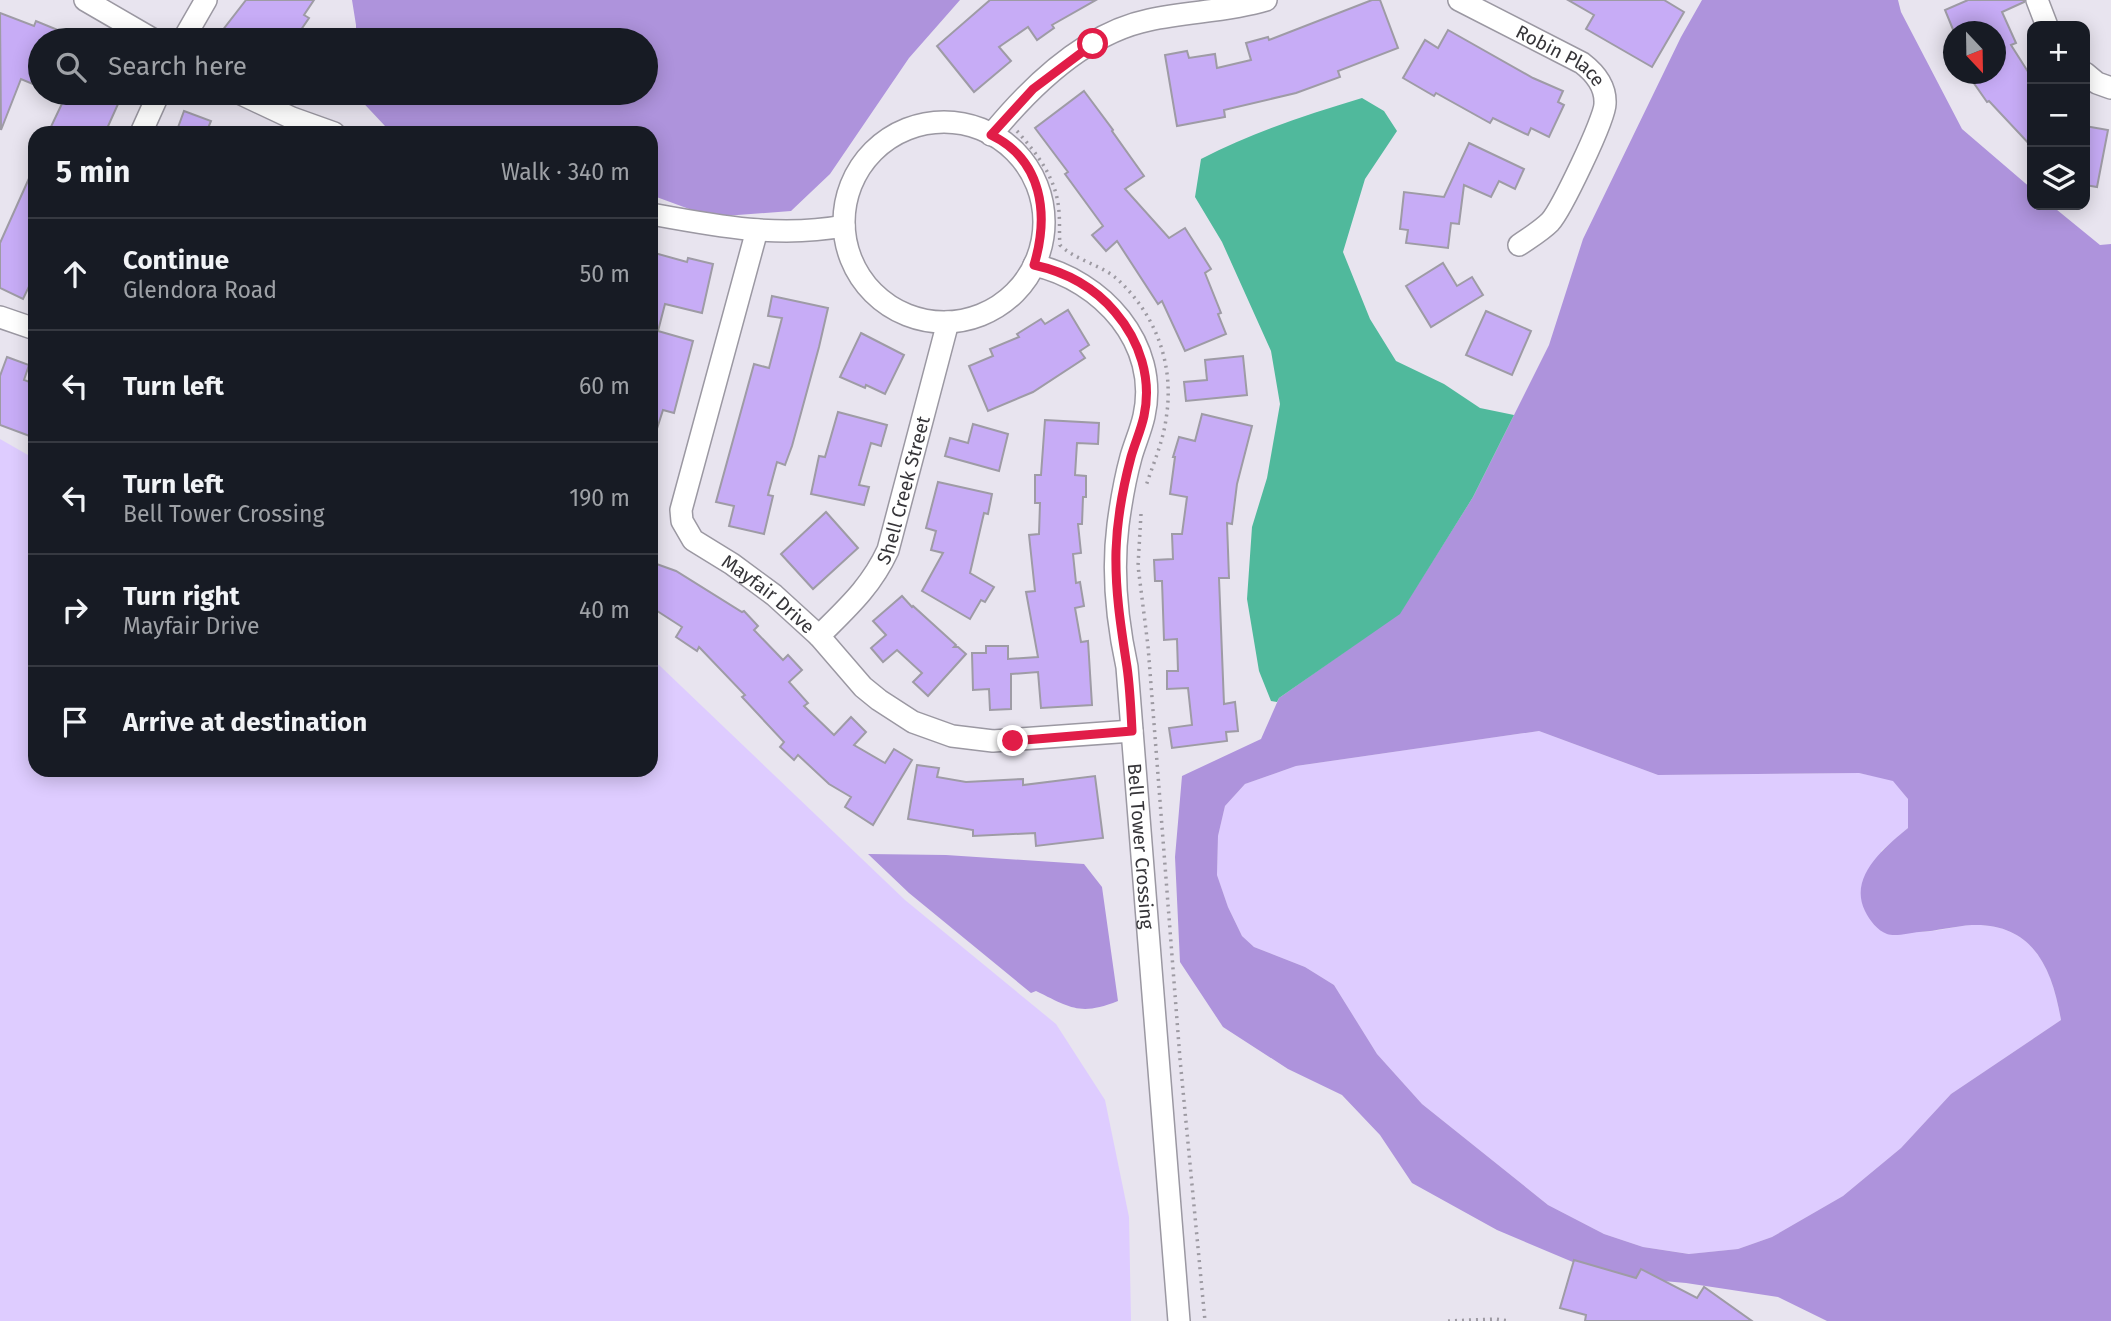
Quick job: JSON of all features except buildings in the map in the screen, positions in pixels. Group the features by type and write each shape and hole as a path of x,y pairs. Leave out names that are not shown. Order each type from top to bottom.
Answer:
{"street":[{"path":"85,0 133,28"},
{"path":"190,28 206,0"},
{"path":"991,135 1018,104 1051,74 1117,29 1152,19 1228,10 1266,0"},
{"name":"Robin Place","path":"1459,0 1583,62 1597,77 1604,95 1604,114 1567,195 1551,221 1520,245"},
{"path":"2037,0 2045,21"},
{"path":"2090,77 2111,88"},
{"path":"144,126 154,105"},
{"path":"264,105 314,126"},
{"path":"936,123 967,125 991,135 1019,157 1035,183 1043,216 1041,241 1034,265 1016,292 1003,303 974,317 948,322 925,321 909,316 881,300 869,289 852,262 844,226 846,200 859,170 879,146 913,128 936,123"},
{"path":"658,215 757,230 811,232 844,226"},
{"name":"Mayfair Drive","path":"757,230 681,510 682,522 693,540 774,595 819,636 856,679 879,700 895,712 933,730 972,740 993,741 1132,731"},
{"name":"Bell Tower Crossing","path":"1034,265 1068,276 1089,287 1107,302 1134,340 1145,371 1144,415 1121,505 1116,551 1118,610 1127,667 1179,1321"},
{"path":"0,317 28,327"},
{"name":"Shell Creek Street","path":"819,636 863,593 878,573 888,550 948,322"}],"path":[{"path":"1448,1321 1510,1321"}],"shaded area":[{"path":"352,0 960,0 909,58 830,174 791,211 711,217 658,198 658,126 385,126 365,105 658,105 658,28 356,28"},
{"path":"1702,0 1898,0 1901,12 1962,129 2027,185 2027,210 2057,210 2100,245 2111,244 2111,1321 1827,1321 1778,1297 1686,1283 1606,1276 1497,1230 1412,1183 1380,1135 1342,1095 1288,1069 1223,1027 1180,962 1175,857 1182,776 1261,739 1279,698 1400,613 1473,497 1549,345 1583,239 1681,37","holes":["1539,731 1658,775 1859,773 1893,781 1908,799 1908,828 1880,854 1865,875 1861,886 1865,911 1874,925 1890,935 1972,925 1993,926 2010,932 2025,940 2045,967 2061,1020 1951,1094 1901,1148 1843,1196 1772,1237 1738,1249 1689,1254 1643,1247 1604,1234 1548,1205 1422,1104 1377,1054 1334,985 1305,967 1254,947 1242,936 1217,875 1218,836 1225,806 1245,784 1296,766"]},
{"path":"1362,98 1384,111 1397,131 1365,179 1343,252 1370,319 1396,361 1444,384 1480,408 1514,415 1473,497 1400,614 1277,702 1271,701 1259,671 1247,599 1252,527 1267,478 1280,404 1271,351 1222,242 1195,197 1201,159 1260,132"},
{"path":"0,439 28,455 28,777 658,777 658,664 905,900 1056,1024 1105,1100 1129,1217 1131,1321 0,1321"},
{"path":"1539,731 1658,775 1859,773 1893,780 1908,799 1908,828 1881,851 1919,932 1972,925 1993,926 2025,940 2045,967 2061,1020 1951,1094 1901,1148 1843,1196 1772,1237 1738,1249 1690,1254 1643,1247 1604,1234 1548,1205 1422,1104 1377,1054 1334,985 1305,967 1254,947 1242,936 1217,875 1218,836 1225,806 1245,784 1296,766"},
{"path":"868,854 946,855 1084,864 1102,887 1118,1001 1085,1009 1067,1006 1036,991 1031,993 909,893"}],"route":[{"path":"1013,741 1132,731 1127,667 1116,598 1116,551 1121,505 1144,415 1145,371 1134,340 1107,302 1089,287 1068,276 1034,265 1041,241 1043,216 1035,183 1019,157 991,135 1033,89 1093,44"}]}
